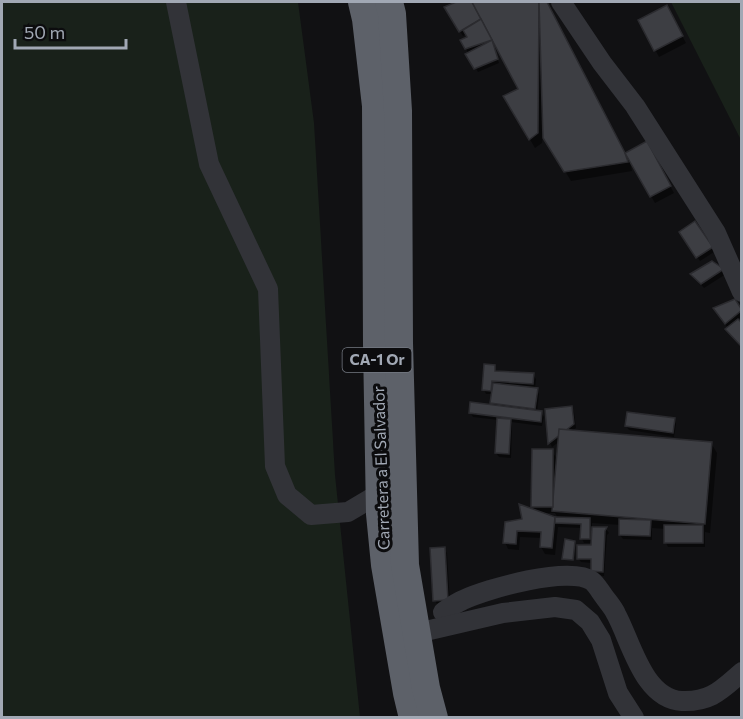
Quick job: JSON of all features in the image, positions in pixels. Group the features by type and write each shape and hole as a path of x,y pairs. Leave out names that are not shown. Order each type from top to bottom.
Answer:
{"highway":[{"name":"Carretera a El Salvador","path":"362,2 376,106 380,493 385,565 417,633 426,688 434,717"},
{"name":"Carretera a El Salvador","path":"389,2 392,14 398,111 399,343 405,565 402,604 407,693 413,717"}],"street":[{"path":"176,2 209,164 268,289 275,466 287,495 311,515 348,512 380,493"},
{"path":"561,2 602,63 635,106 716,233 741,292"},
{"path":"443,612 463,600 519,582 548,576 572,575 591,580 616,612 644,675 659,693 676,700 695,701 715,695 741,672"},
{"path":"417,633 503,614 555,607 576,610 590,622 601,640 618,693 634,717"}],"shaded area":[{"path":"2,2 298,2 314,123 335,475 360,717 2,717"},
{"path":"671,2 741,2 741,140"}],"building":[{"path":"456,2 472,2 481,19 459,32 444,7"},
{"path":"472,2 539,2 538,133 529,140 503,96 518,89"},
{"path":"539,2 547,2 628,162 564,172 543,138"},
{"path":"667,5 683,36 654,51 638,20"},
{"path":"481,19 492,40 465,49 460,40 467,37 463,30"},
{"path":"492,40 498,59 474,69 465,54"},
{"path":"647,141 671,186 650,197 625,153"},
{"path":"695,221 713,247 696,258 679,232"},
{"path":"712,261 724,269 701,284 690,274"},
{"path":"735,299 742,310 725,324 713,308"},
{"path":"738,319 742,323 742,343 740,345 725,329"},
{"path":"484,364 495,365 495,371 534,373 533,384 492,381 491,391 482,390"},
{"path":"493,383 538,388 535,409 490,403"},
{"path":"470,402 542,411 541,422 469,413"},
{"path":"572,406 574,424 548,444 545,409"},
{"path":"627,412 675,418 673,433 625,426"},
{"path":"497,418 511,419 509,454 495,453"},
{"path":"559,429 712,442 705,524 552,511"},
{"path":"532,449 553,449 553,507 531,507"},
{"path":"519,504 555,517 552,548 540,547 541,532 517,531 516,544 503,543 505,522 522,519"},
{"path":"555,517 590,518 590,539 580,539 581,524 555,523"},
{"path":"619,519 651,520 650,536 619,535"},
{"path":"664,525 703,525 703,543 664,543"},
{"path":"592,527 607,527 603,572 591,571 591,559 577,559 577,545 591,545"},
{"path":"565,539 575,541 573,560 562,559"},
{"path":"445,547 448,600 433,601 430,548"}]}
